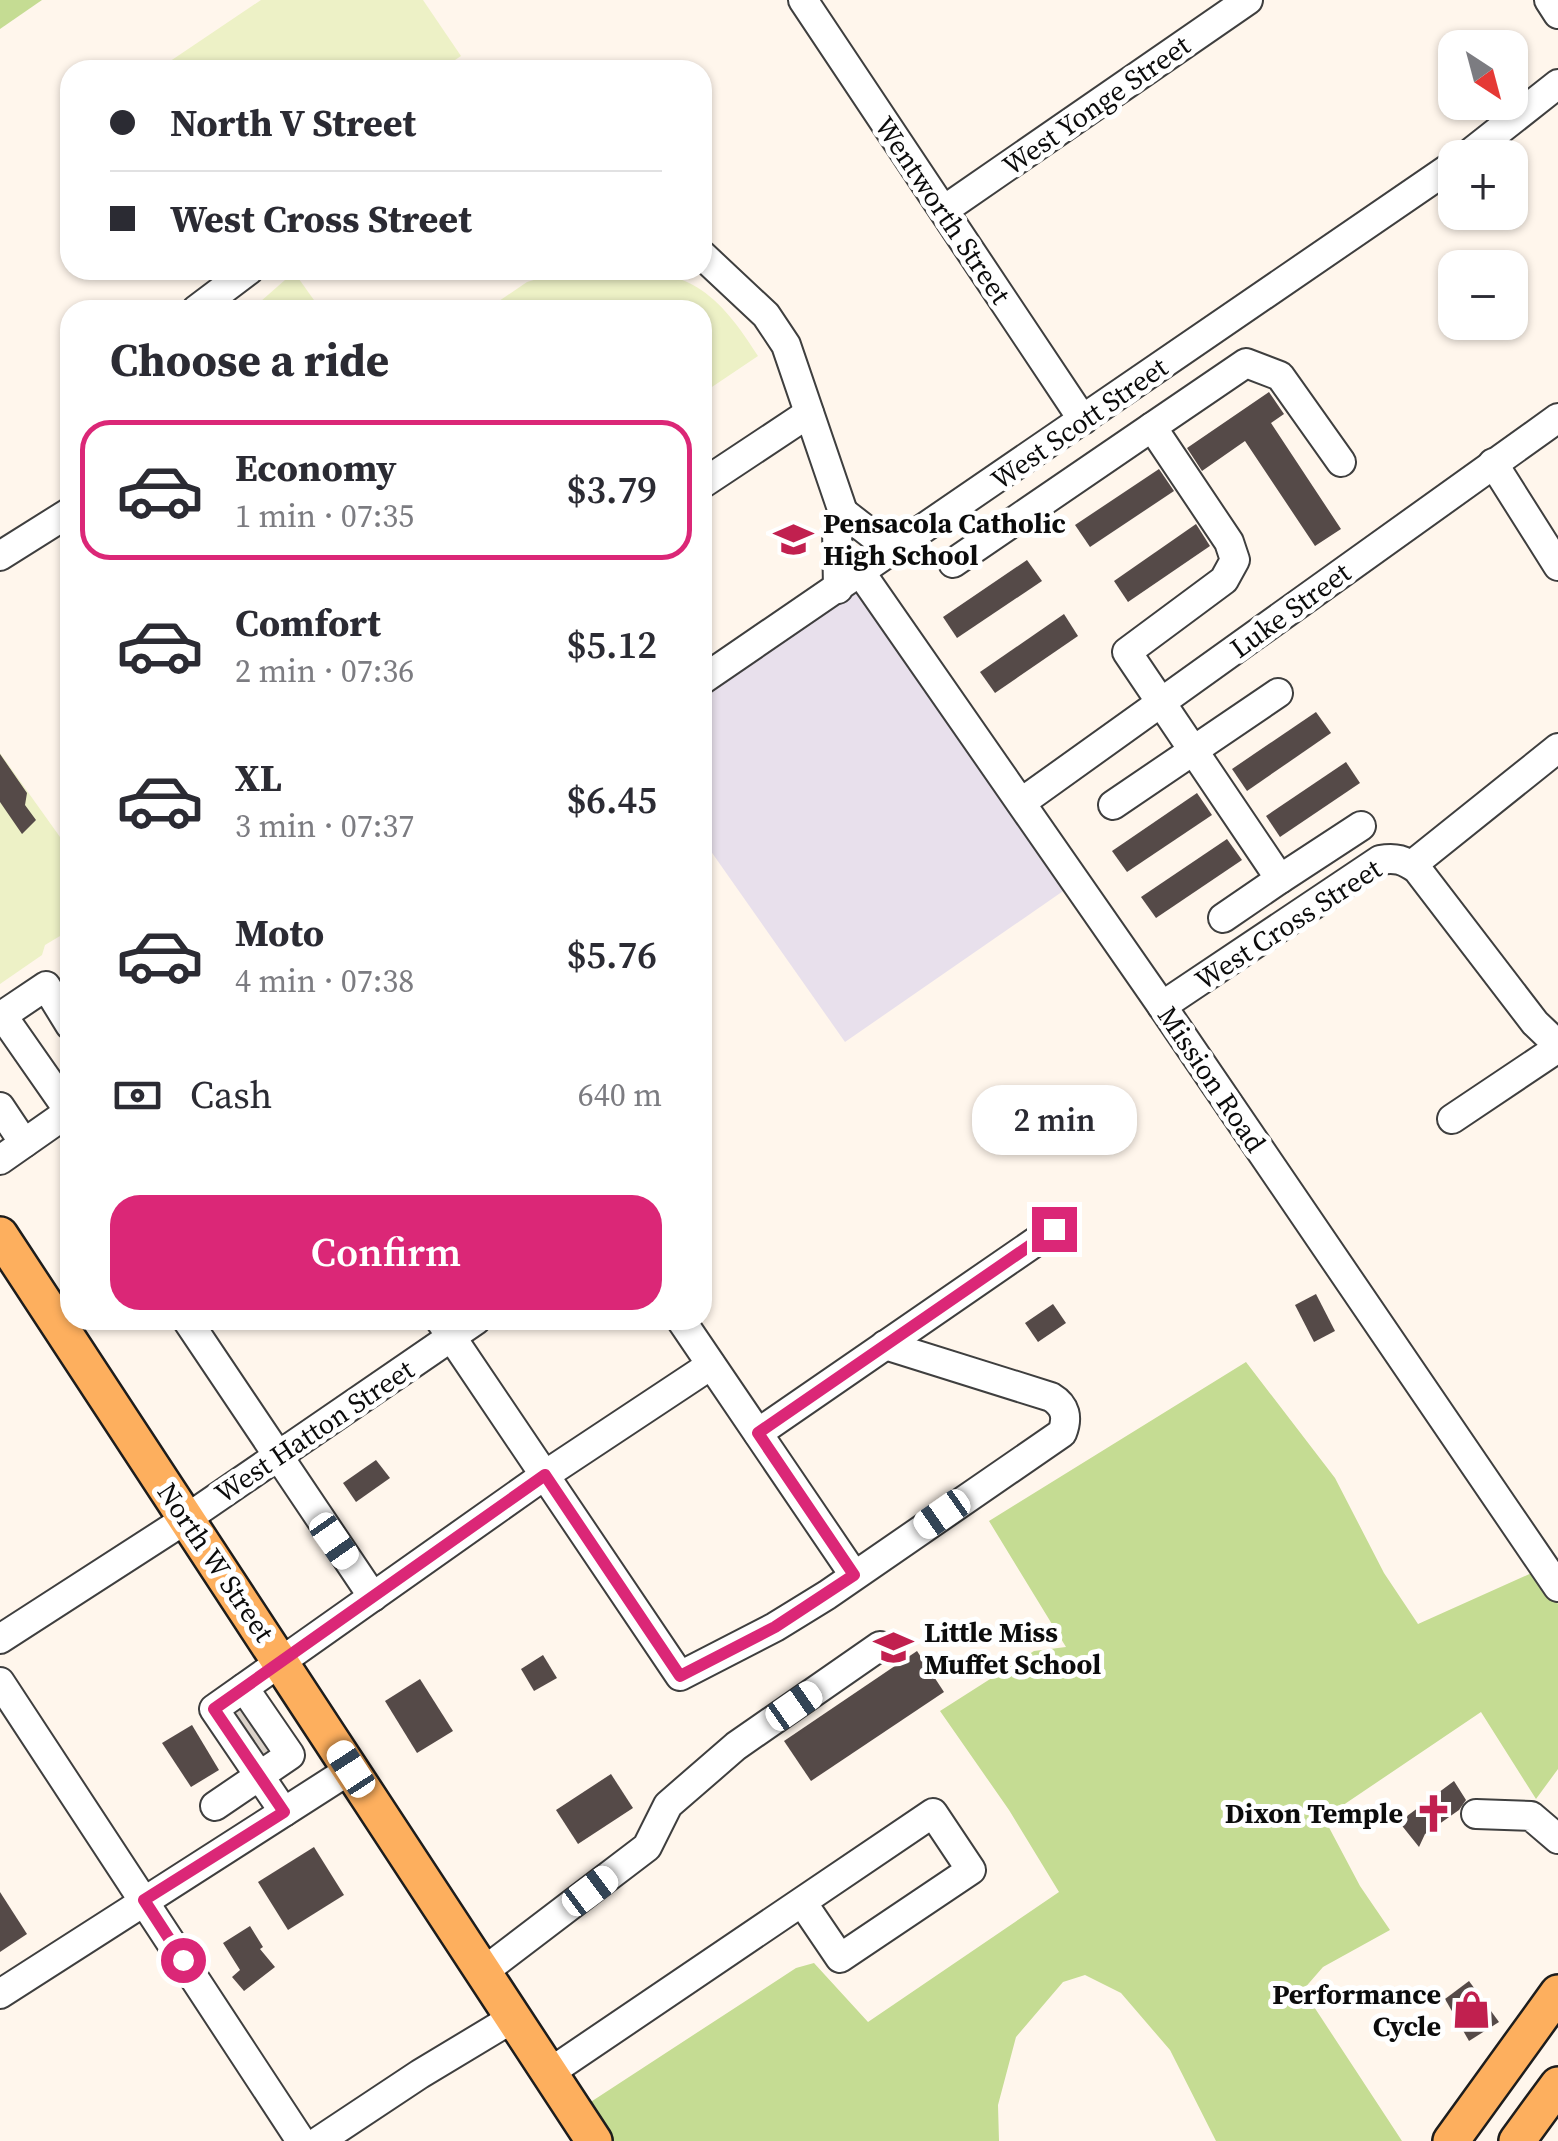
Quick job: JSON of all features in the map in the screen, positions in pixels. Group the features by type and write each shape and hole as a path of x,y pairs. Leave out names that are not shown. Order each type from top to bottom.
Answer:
{"main road":[{"name":"North W Street","path":"0,1235 10,1273 186,1519 594,2141"},
{"path":"1451,2141 1558,1993"},
{"path":"1517,2141 1558,2086"}],"street":[{"name":"Wentworth Street","path":"803,0 1082,420"},
{"name":"West Yonge Street","path":"944,210 1248,0"},
{"path":"1548,0 1558,14"},
{"path":"1487,140 1558,84"},
{"name":"West Scott Street","path":"712,673 1438,176"},
{"path":"712,264 766,315 786,345 844,512 893,551"},
{"path":"209,300 236,280"},
{"path":"953,564 1246,363 1280,376 1341,462"},
{"path":"712,477 809,413"},
{"name":"Luke Street","path":"1022,802 1558,418"},
{"path":"1152,427 1229,542 1234,560 1224,580 1127,652 1280,879"},
{"path":"1493,463 1558,566"},
{"path":"844,512 836,530 849,581"},
{"path":"0,556 60,518"},
{"name":"Mission Road","path":"849,581 1022,802 1558,1588"},
{"path":"1114,805 1278,693"},
{"path":"1452,1119 1558,1047 1414,867 1558,748"},
{"path":"1224,918 1360,826"},
{"name":"West Cross Street","path":"1162,1006 1380,860 1392,858 1414,867"},
{"path":"60,1009 46,986 1,1016 60,1109"},
{"path":"0,1107 24,1143"},
{"path":"0,1160 60,1124"},
{"path":"758,1433 1054,1229"},
{"path":"193,1330 373,1597"},
{"name":"West Hatton Street","path":"0,1638 276,1458 442,1330"},
{"path":"446,1330 680,1676 775,1627 1054,1442 1065,1425 1064,1409 1051,1397 886,1345"},
{"path":"688,1330 854,1575"},
{"path":"215,1806 253,1734 282,1662 545,1475 711,1365"},
{"path":"483,1972 647,1848 668,1805 736,1746 880,1646"},
{"path":"0,1682 301,2141"},
{"path":"253,1734 284,1812"},
{"path":"0,1994 351,1769"},
{"path":"549,2073 802,1902 933,1814 971,1870 840,1958 802,1902"},
{"path":"1476,1814 1531,1816 1558,1839"},
{"path":"320,2141 513,2018"}],"shaded area":[{"path":"859,587 1069,887 845,1042 712,853 712,686"}],"green space":[{"path":"0,0 42,0 0,29"},
{"path":"261,0 423,0 461,56 455,60 172,60"},
{"path":"285,280 300,280 314,300 262,300"},
{"path":"683,280 718,304 758,356 712,387 712,300 501,300 527,282"},
{"path":"0,753 60,837 60,936 45,945 42,955 0,984"},
{"path":"1246,1362 1335,1478 1384,1573 1418,1624 1536,1571 1558,1604 1558,1769 1536,1799 1481,1712 1324,1818 1360,1886 1390,1930 1323,1967 1303,1990 1402,2141 1216,2141 1170,2050 1121,1993 1085,1975 1063,1982 1016,2037 998,2105 999,2141 605,2141 583,2107 796,1968 814,1963 868,2022 1059,1892 1009,1810 940,1711 1034,1651 1066,1647 989,1521"}],"building":[{"path":"1269,392 1284,414 1271,423 1341,529 1315,546 1245,441 1202,471 1187,448"},
{"path":"1159,469 1174,491 1090,547 1075,525"},
{"path":"1196,524 1210,546 1128,602 1114,581"},
{"path":"1027,560 1042,581 957,638 943,617"},
{"path":"1064,614 1078,636 995,693 980,672"},
{"path":"1316,712 1331,733 1247,791 1232,769"},
{"path":"0,754 27,793 25,805 36,820 22,834 0,802"},
{"path":"1346,762 1360,783 1280,837 1266,816"},
{"path":"1197,793 1212,815 1127,872 1112,851"},
{"path":"1227,839 1242,860 1156,918 1141,897"},
{"path":"1316,1294 1335,1331 1314,1342 1295,1305"},
{"path":"1053,1304 1066,1323 1038,1342 1025,1323"},
{"path":"376,1460 390,1478 356,1502 343,1483"},
{"path":"917,1651 944,1692 811,1781 784,1741"},
{"path":"543,1655 557,1678 534,1691 521,1669"},
{"path":"420,1679 453,1731 417,1753 385,1701"},
{"path":"192,1725 219,1770 191,1787 162,1743"},
{"path":"611,1774 633,1808 578,1844 556,1810"},
{"name":"Dixon Temple","path":"1454,1781 1466,1800 1459,1810 1425,1834 1419,1847 1399,1822"},
{"path":"314,1847 344,1895 288,1930 258,1882"},
{"path":"0,1892 27,1934 0,1952"},
{"path":"250,1926 263,1947 260,1949 275,1967 244,1991 232,1977 240,1970 223,1943"},
{"name":"Performance Cycle","path":"1469,1981 1499,2022 1469,2041 1445,1999"}],"tunnel":[{"path":"242,1734 251,1716"},
{"path":"256,1755 265,1736"}],"place":[{"name":"Pensacola Catholic High School","path":"793,539"},
{"name":"Little Miss Muffet School","path":"894,1648"},
{"name":"Dixon Temple","path":"1433,1813"},
{"name":"Performance Cycle","path":"1471,2010"}],"route":[{"path":"183,1960 144,1900 284,1812 214,1709 545,1475 680,1676 775,1627 854,1575 758,1433 1054,1229"}]}
